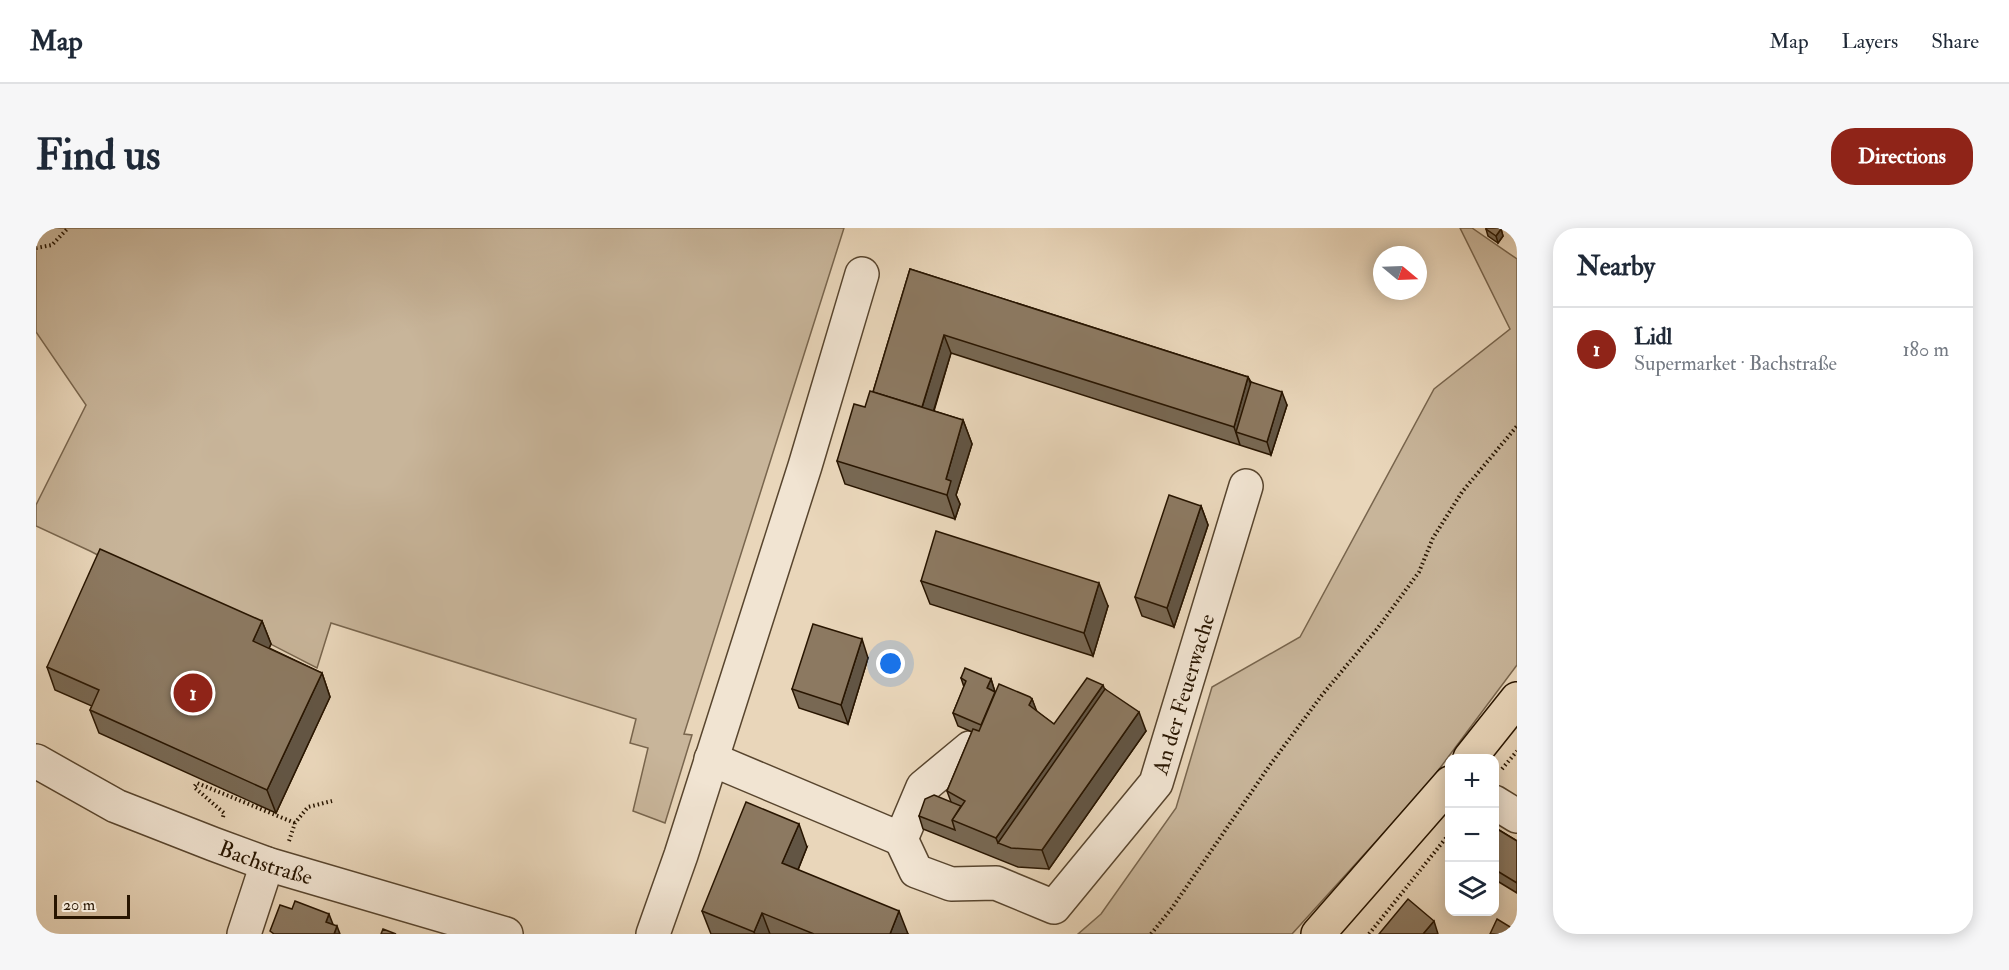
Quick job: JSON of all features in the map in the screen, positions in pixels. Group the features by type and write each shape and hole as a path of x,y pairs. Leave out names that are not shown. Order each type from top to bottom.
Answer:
{"main road":[{"path":"1474,754 1517,699"},
{"path":"1318,934 1445,788"}],"street":[{"path":"653,934 681,855 805,466 862,274"},
{"name":"An der Feuerwache","path":"901,839 916,871 951,884 996,883 1054,907 1156,783 1246,486"},
{"path":"711,759 901,839 923,787 970,748"},
{"name":"Bachstraße","path":"36,761 116,806 277,854 506,934"},
{"path":"1499,805 1517,816"},
{"path":"244,934 277,854"}],"path":[{"path":"36,248 52,245 68,228"},
{"path":"1151,934 1172,908 1270,765 1419,572 1433,538 1462,492 1517,426"},
{"path":"1499,772 1517,751"},
{"path":"222,820 224,813 194,787 196,783 295,823"},
{"path":"277,854 295,823 308,807 332,801"},
{"path":"1369,934 1445,838"}],"shaded area":[{"path":"36,228 844,228 684,734 692,735 665,823 633,811 648,748 630,743 636,719 331,623 317,668 90,551 36,526 36,505 86,405 36,332"},
{"path":"1460,228 1472,228 1517,259 1517,665 1450,754 1445,754 1445,761 1428,784 1292,934 1078,934 1101,914 1176,808 1212,687 1300,637 1434,389 1510,329"}],"building":[{"path":"1486,228 1499,228 1501,229 1496,236"},
{"path":"910,269 1248,377 1234,427 944,335 922,407 873,392"},
{"path":"1251,382 1282,392 1267,442 1236,432"},
{"path":"870,391 963,420 946,479 951,481 947,495 837,461 854,404 865,407"},
{"path":"1169,495 1201,506 1167,608 1135,597"},
{"path":"936,531 1099,583 1084,633 921,581"},
{"path":"100,549 262,621 253,641 322,673 267,790 90,710 99,690 47,667"},
{"path":"813,624 862,639 841,705 792,689"},
{"path":"965,668 991,679 987,688 995,692 981,725 953,713 966,681 961,678"},
{"path":"1087,678 1103,685 996,838 952,820 965,801 947,791 973,729 979,731 999,684 1030,697 1032,699 1029,705 1054,724"},
{"path":"1105,689 1139,712 1042,850 1011,848 998,843"},
{"path":"934,795 961,806 952,820 955,830 919,816 925,799"},
{"path":"746,802 799,824 782,863 899,911 890,934 814,934 762,913 754,932 702,911"},
{"path":"1499,830 1517,841 1517,883 1499,872"},
{"path":"1408,899 1434,921 1423,934 1379,934"},
{"path":"295,901 329,914 326,922 337,926 334,934 274,934 270,931 280,905 292,909"},
{"path":"1497,919 1517,931 1517,934 1490,934"},
{"path":"383,929 396,934 381,934"}],"place":[{"name":"Lidl","path":"193,693"}]}
